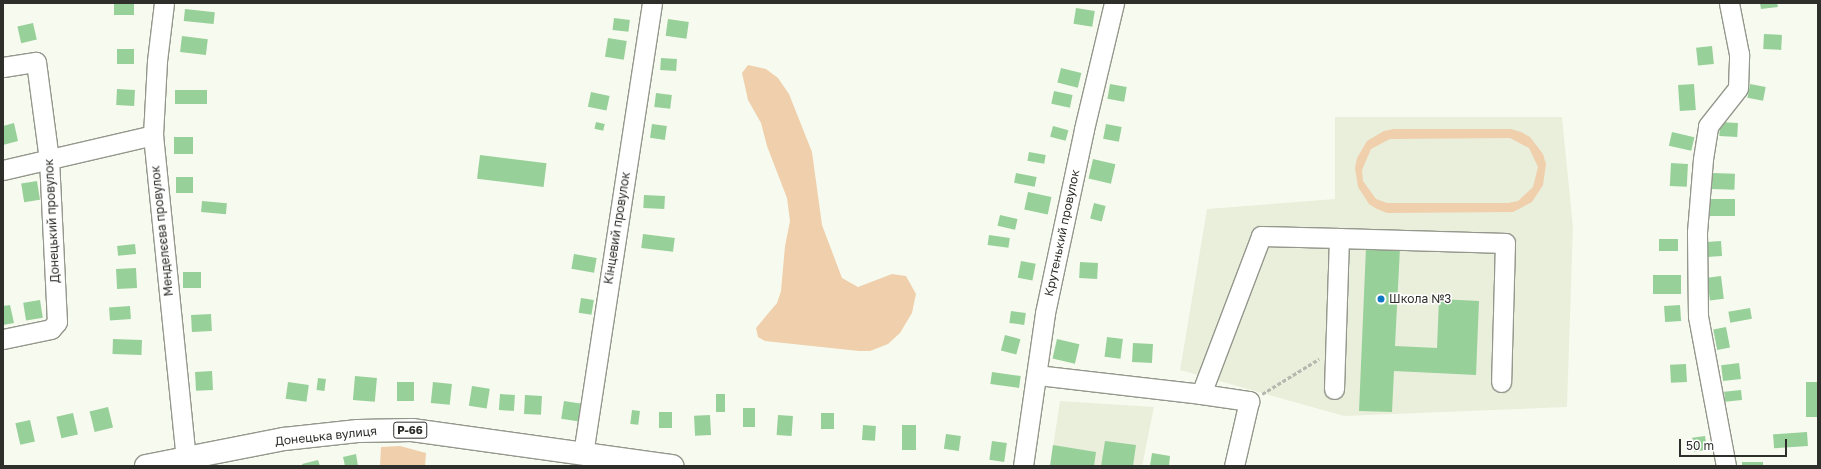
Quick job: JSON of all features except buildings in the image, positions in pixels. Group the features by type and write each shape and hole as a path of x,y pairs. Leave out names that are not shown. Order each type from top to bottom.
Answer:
{"main road":[{"name":"Донецька вулиця","path":"146,466 284,439 358,431 412,430 673,466"}],"street":[{"name":"Менделєєва провулок","path":"164,3 157,61 153,135 186,459"},
{"name":"Кінцевий провулок","path":"583,454 652,3"},
{"name":"Крутенький провулок","path":"1023,466 1045,313 1084,129 1114,3"},
{"path":"1726,466 1698,316 1697,232 1703,159 1708,126 1738,88 1739,54 1729,3"},
{"name":"Донецький провулок","path":"3,68 36,62 49,159 57,322 52,329 3,339"},
{"path":"3,170 153,135"},
{"path":"1201,394 1261,236 1505,243 1501,382"},
{"path":"1334,388 1339,238"},
{"path":"1037,374 1249,401 1234,466"}],"path":[{"path":"1249,401 1335,349"}],"shaded area":[{"path":"748,65 766,69 778,78 789,94 812,152 822,225 842,278 858,287 892,274 906,276 916,294 912,313 900,333 888,344 870,351 859,351 765,341 758,337 756,328 777,303 781,291 785,246 790,221 787,198 767,146 761,123 748,100 742,73"},
{"name":"Школа №3","path":"1335,117 1562,117 1573,227 1567,407 1344,416 1180,370 1207,209 1335,199"},
{"path":"1394,129 1511,129 1521,132 1530,137 1543,154 1546,164 1543,185 1532,202 1513,212 1387,213 1369,204 1358,187 1355,168 1357,158 1367,141 1384,131","holes":["1510,138 1529,148 1538,167 1533,187 1518,201 1508,203 1387,203 1376,199 1363,181 1362,170 1371,149 1390,139"]},
{"path":"1060,401 1154,407 1142,466 1050,466"},
{"path":"400,446 426,453 425,466 380,466 381,447"}],"place":[{"name":"Школа №3","path":"1381,299"}]}
